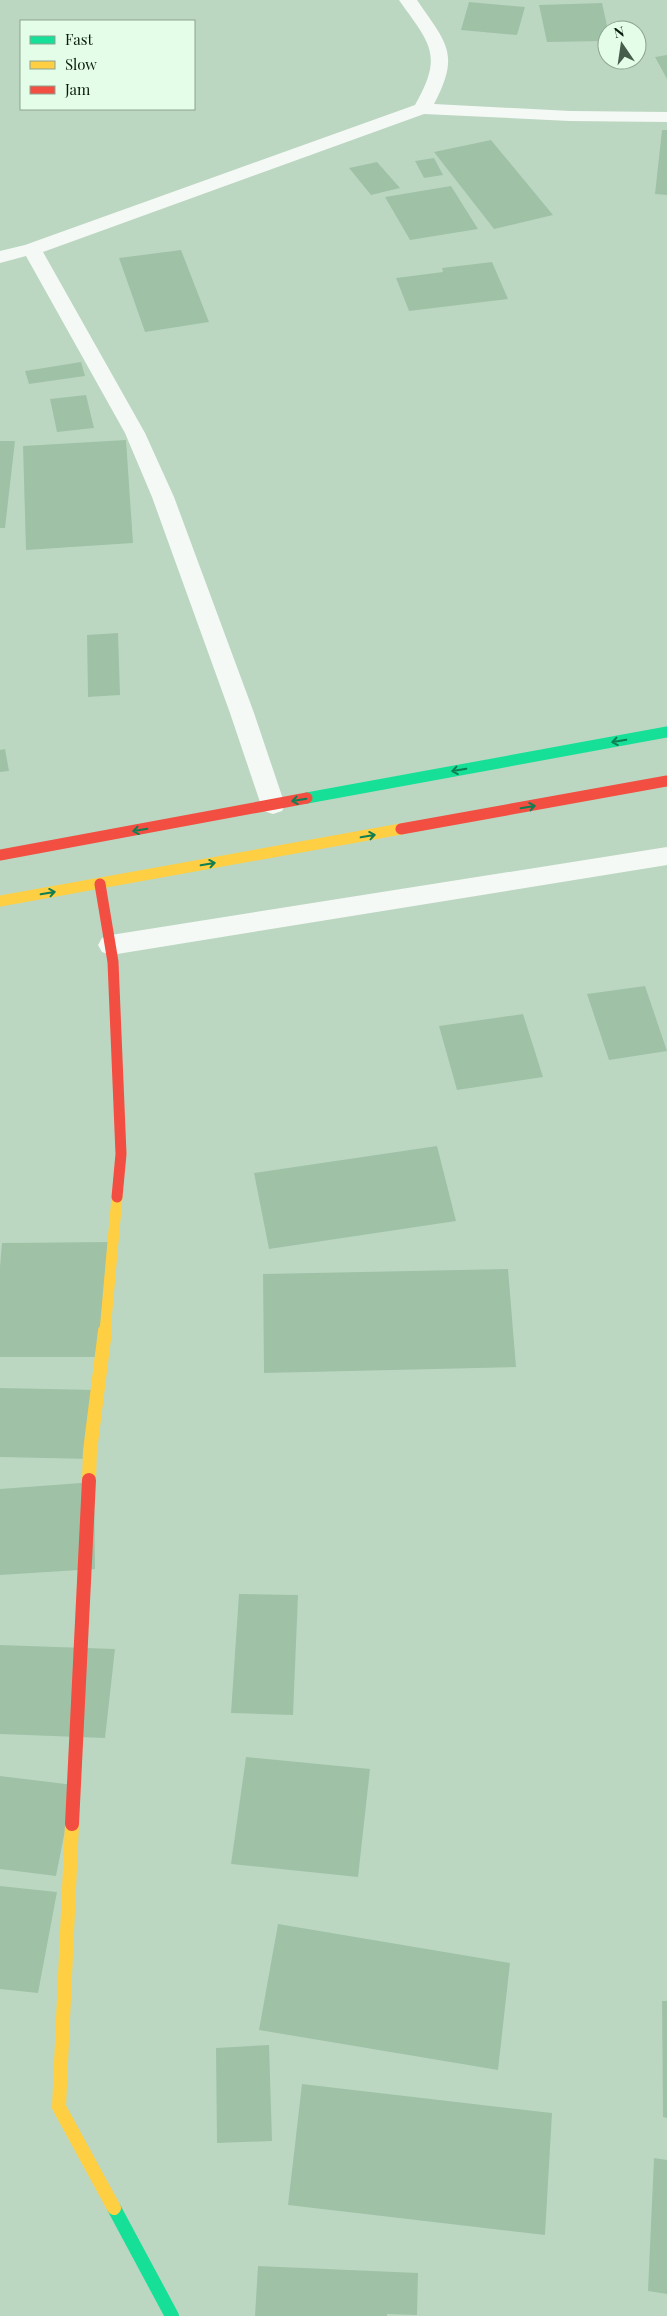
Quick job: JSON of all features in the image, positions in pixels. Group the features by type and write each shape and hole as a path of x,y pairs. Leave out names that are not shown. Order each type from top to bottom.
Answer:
{"main road":[{"path":"0,855 667,732"},
{"path":"0,901 667,781"},
{"path":"100,884 111,945 121,1154 109,1298 90,1451 59,2106 172,2316"}],"street":[{"path":"408,0 435,41 441,62 432,89 422,110"},
{"path":"0,257 32,249 422,110 570,116 667,117"},
{"path":"32,249 139,442 163,497 242,713 273,805"},
{"path":"111,945 382,900 667,856"}],"building":[{"path":"469,2 525,7 517,35 461,30"},
{"path":"602,3 606,20 597,20 597,41 547,42 539,5"},
{"path":"667,55 667,79 655,57"},
{"path":"662,130 667,130 667,195 655,194"},
{"path":"491,140 553,215 494,229 434,152"},
{"path":"434,158 443,175 424,178 415,161"},
{"path":"377,162 400,188 371,195 349,168"},
{"path":"451,186 478,229 410,240 385,197"},
{"path":"181,250 209,322 145,332 119,258"},
{"path":"492,262 508,299 409,311 396,278 443,272 442,268"},
{"path":"81,362 85,376 29,384 25,371"},
{"path":"86,395 94,428 57,432 50,399"},
{"path":"126,440 133,543 26,550 23,446"},
{"path":"0,441 15,441 5,528 0,528"},
{"path":"118,633 120,695 88,697 87,635"},
{"path":"5,749 9,771 0,772 0,750"},
{"path":"645,986 667,1051 609,1060 587,994"},
{"path":"523,1014 543,1077 457,1090 439,1026"},
{"path":"437,1146 456,1221 269,1249 254,1173"},
{"path":"108,1242 101,1357 0,1357 0,1267 2,1243"},
{"path":"508,1269 516,1367 264,1373 263,1274"},
{"path":"0,1388 97,1390 91,1459 0,1457"},
{"path":"94,1482 95,1569 0,1575 0,1489"},
{"path":"239,1594 298,1595 293,1715 231,1713"},
{"path":"0,1645 115,1649 105,1738 0,1734"},
{"path":"246,1757 370,1769 358,1877 231,1864"},
{"path":"0,1776 74,1785 56,1876 0,1869"},
{"path":"0,1886 57,1892 38,1993 0,1989"},
{"path":"278,1924 510,1963 498,2070 259,2030"},
{"path":"662,2001 667,2001 667,2118 663,2117"},
{"path":"269,2045 272,2141 217,2143 216,2048"},
{"path":"302,2084 552,2113 545,2235 288,2205"},
{"path":"654,2158 667,2160 667,2294 648,2291"},
{"path":"258,2266 418,2273 417,2315 255,2316"}],"traffic: fast":[{"path":"307,798 667,732"},
{"path":"114,2208 172,2316"}],"traffic: slow":[{"path":"0,901 401,829"},
{"path":"89,1480 90,1451 109,1298 117,1197"},
{"path":"72,1824 59,2107 114,2208"}],"traffic: jam":[{"path":"401,829 667,781"},
{"path":"0,855 307,798"},
{"path":"100,884 113,962 121,1154 117,1197"},
{"path":"72,1824 89,1480"}]}
